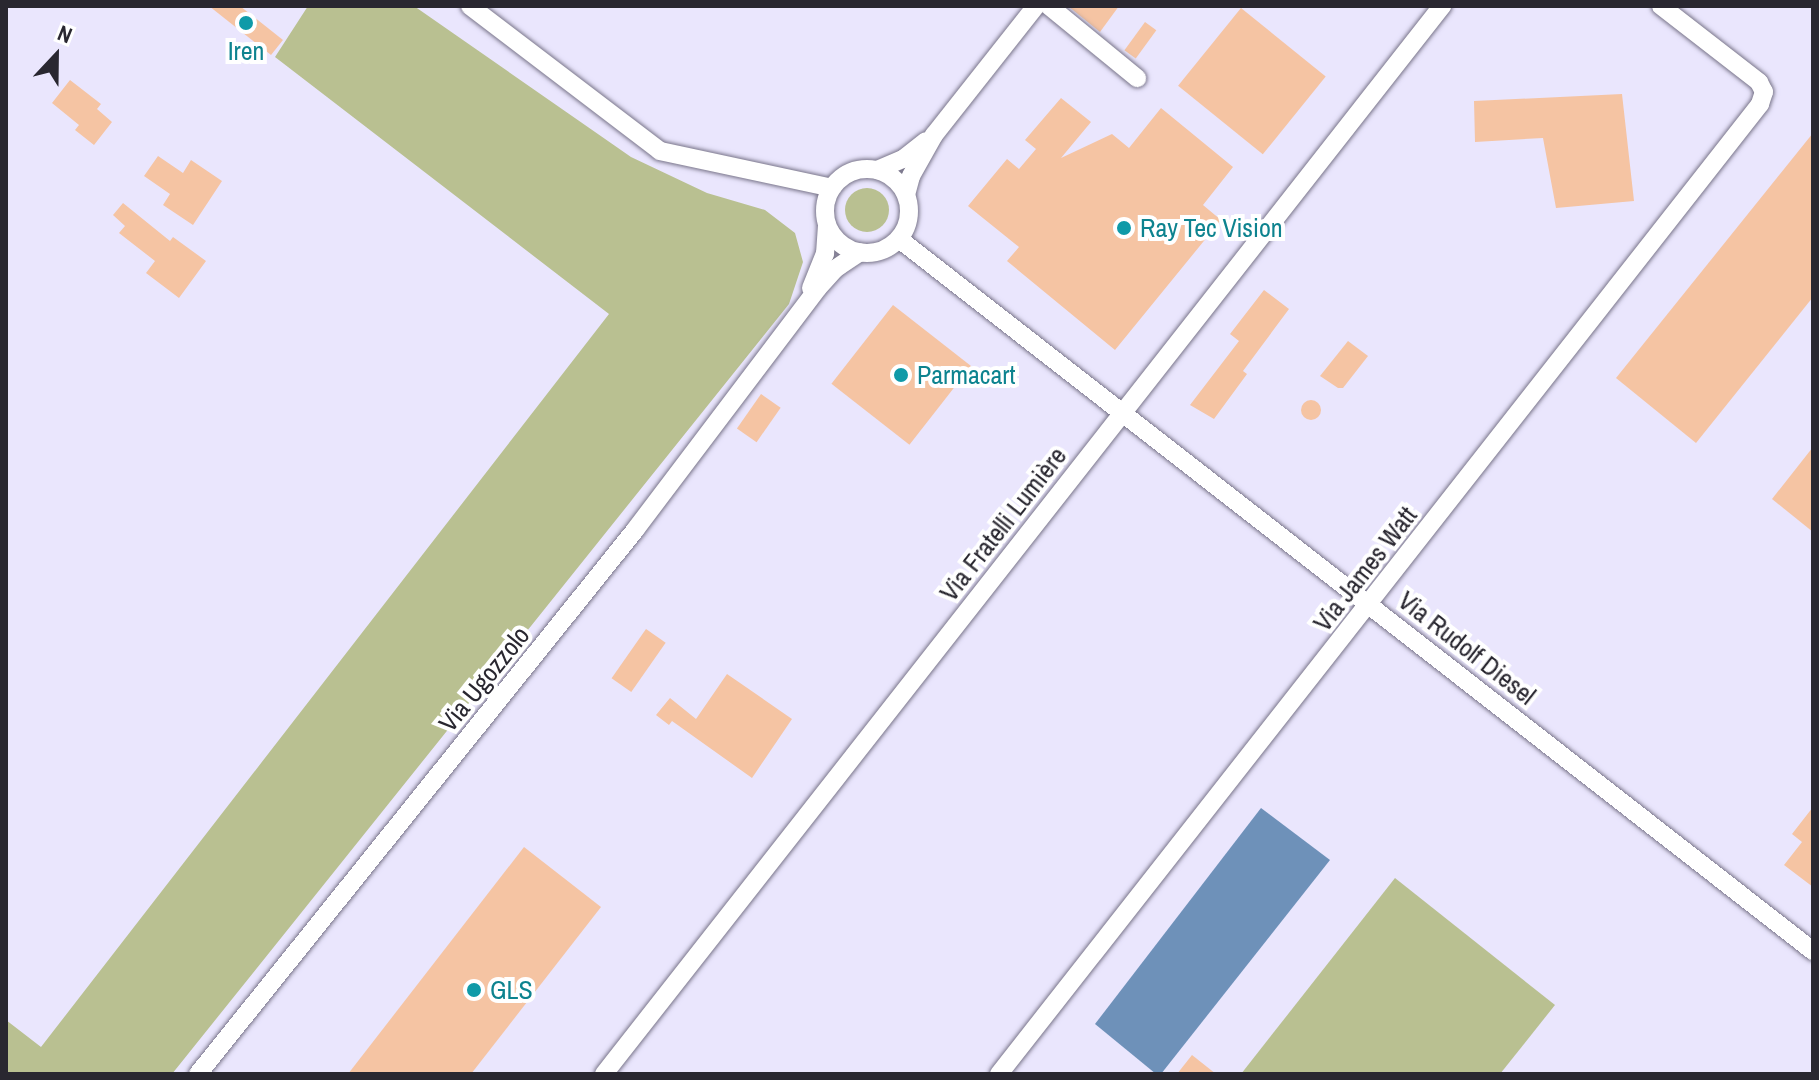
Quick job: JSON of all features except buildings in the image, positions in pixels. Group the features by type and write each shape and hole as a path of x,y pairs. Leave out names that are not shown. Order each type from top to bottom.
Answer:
{"street":[{"path":"470,6 660,151 832,188"},
{"path":"934,135 903,159 877,170 851,172 832,188 826,200 827,225 835,238 860,252 881,250 899,239 909,218 906,195 911,176 934,135 1036,6"},
{"path":"1049,6 1137,78"},
{"name":"Via Fratelli Lumière","path":"604,1074 1442,6"},
{"name":"Via James Watt","path":"999,1074 1370,605 1760,104 1764,92 1759,82 1661,6"},
{"path":"877,170 899,183 906,195"},
{"name":"Via Ugozzolo","path":"802,309 825,254 827,225"},
{"name":"Via Rudolf Diesel","path":"899,239 1813,951"},
{"name":"Via Ugozzolo","path":"198,1074 635,530 802,309 835,269 860,252"}],"green space":[{"path":"308,6 414,6 631,157 707,193 765,210 795,233 803,262 789,304 172,1074 6,1074 6,1020 41,1047 609,314 275,57"},
{"path":"867,188 883,194 889,210 883,226 867,232 851,226 845,210 851,194"},
{"path":"1395,878 1555,1005 1500,1074 1241,1074"}],"water":[{"path":"1261,808 1330,860 1161,1074 1156,1074 1095,1024"}],"place":[{"name":"Iren","path":"246,23"},
{"name":"Ray Tec Vision","path":"1124,228"},
{"name":"Parmacart","path":"901,375"},
{"name":"GLS","path":"474,990"}]}
